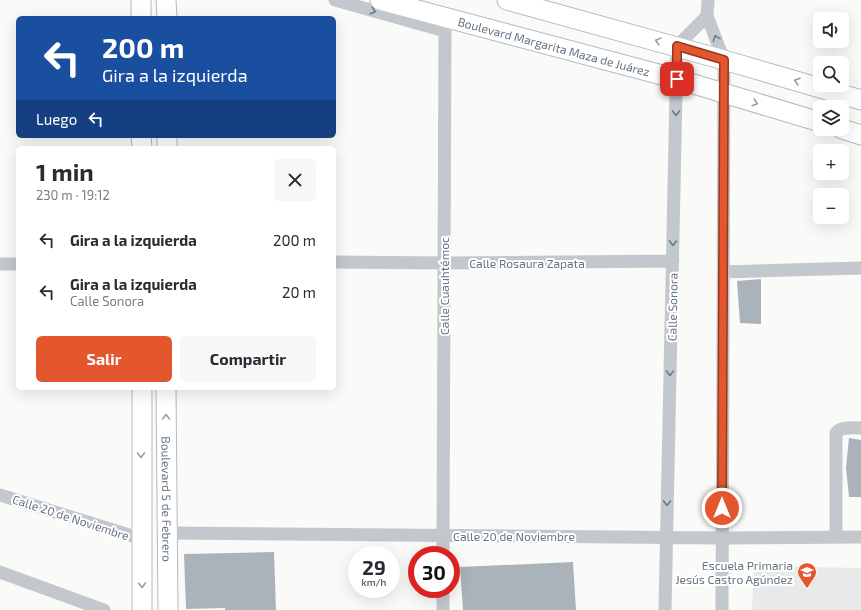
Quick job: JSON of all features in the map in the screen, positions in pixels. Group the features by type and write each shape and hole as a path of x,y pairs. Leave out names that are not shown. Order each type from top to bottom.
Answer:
{"main road":[{"path":"141,0 141,16"},
{"path":"166,0 167,16"},
{"name":"Boulevard Margarita Maza de Juárez","path":"380,0 445,24 677,79 813,120"},
{"path":"507,0 677,46 861,100"},
{"path":"849,131 861,135"},
{"name":"Boulevard 5 de Febrero","path":"142,390 142,610"},
{"name":"Boulevard 5 de Febrero","path":"166,390 168,610"}],"street":[{"path":"335,0 445,24"},
{"path":"708,0 707,16 724,60 722,610"},
{"path":"677,46 707,16"},
{"name":"Calle Cuauhtémoc","path":"443,546 445,24"},
{"name":"Calle Sonora","path":"665,610 677,46"},
{"name":"Calle Rosaura Zapata","path":"336,262 444,263 673,261"},
{"path":"0,264 16,264"},
{"path":"723,272 861,268"},
{"path":"836,537 836,433 837,430 841,428 861,428"},
{"name":"Calle 20 de Noviembre","path":"0,494 142,539"},
{"name":"Calle 20 de Noviembre","path":"168,533 722,538 861,537"},
{"path":"0,572 104,610"},
{"path":"443,598 443,610"}],"shaded area":[{"name":"Escuela Primaria Jesús Castro Agúndez","path":"754,566 861,568 861,610 752,610"}],"building":[{"path":"761,279 761,324 740,323 737,281"},
{"path":"849,438 861,440 861,497 849,497 846,468"},
{"path":"274,552 276,610 225,610 225,608 186,609 184,554"},
{"path":"573,562 576,610 463,610 460,567"}],"place":[{"name":"Escuela Primaria Jesús Castro Agúndez","path":"807,589"}],"route":[{"path":"677,79 677,46 724,60 722,508"}]}
